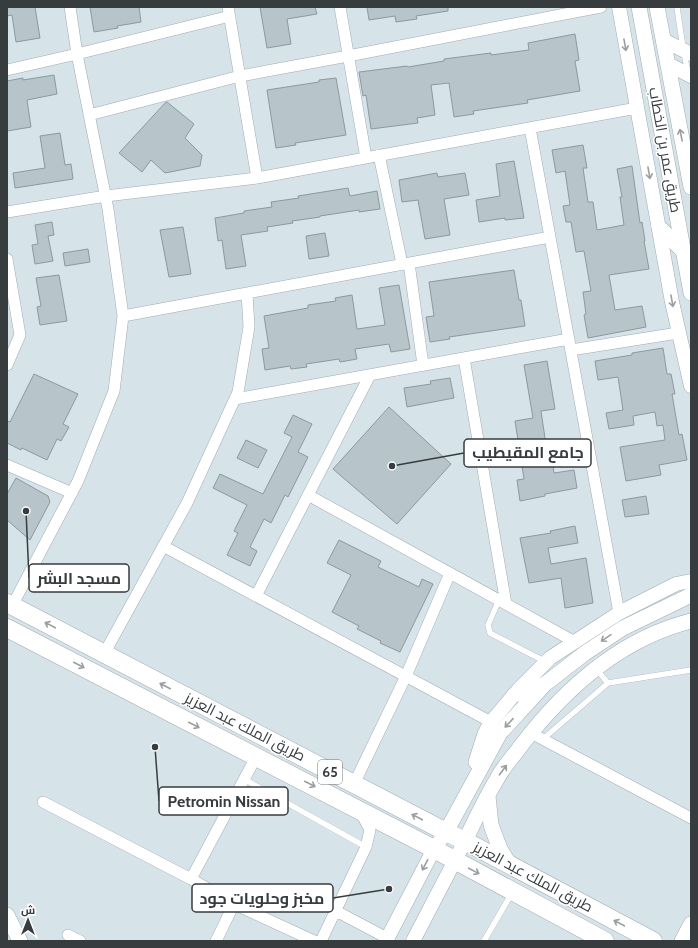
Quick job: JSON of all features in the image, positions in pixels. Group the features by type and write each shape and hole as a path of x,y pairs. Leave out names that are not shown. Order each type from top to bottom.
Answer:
{"highway":[{"name":"طريق الملك عبد العزيز","path":"10,604 465,841 653,941"},
{"name":"طريق الملك عبد العزيز","path":"7,628 434,848 455,861 602,940"}],"main road":[{"name":"طريق عمر بن الخطاب","path":"639,7 691,293"},
{"name":"طريق عمر بن الخطاب","path":"657,7 691,187"},
{"path":"659,227 684,251"},
{"path":"446,832 500,733 545,684 585,653 623,628 690,593"},
{"path":"465,841 497,778 537,736 561,698 604,661 644,638 669,626 691,621"},
{"path":"669,626 691,632"},
{"path":"514,695 545,684"},
{"path":"468,790 485,734 491,722"},
{"path":"488,796 491,825 500,849 510,865"},
{"path":"7,915 20,941"},
{"path":"682,941 691,924"}],"street":[{"path":"10,604 78,481 114,391 124,316 106,196 77,54 70,7"},
{"path":"340,7 366,158"},
{"path":"89,115 240,76 601,7"},
{"path":"618,7 678,333 691,386"},
{"path":"7,70 77,54 229,12 257,178"},
{"path":"663,40 687,52"},
{"path":"668,64 690,78"},
{"path":"7,212 106,196 257,178 637,108"},
{"path":"530,128 619,613"},
{"path":"379,155 406,264 424,365"},
{"path":"124,316 550,237"},
{"path":"7,260 20,335 8,362"},
{"path":"104,654 187,503 238,392 249,327 248,293"},
{"path":"235,399 464,358 570,344 678,333"},
{"path":"464,358 503,602"},
{"path":"256,596 370,375"},
{"path":"7,465 72,493"},
{"path":"308,495 575,642"},
{"path":"164,546 491,722 514,695 546,662 619,613 676,584 691,581"},
{"path":"354,784 406,676 450,573"},
{"path":"537,736 691,818"},
{"path":"191,878 256,757"},
{"path":"43,802 191,878 234,904 314,941"},
{"path":"321,941 366,847 370,830 360,810"},
{"path":"336,911 386,939 434,848 446,832"},
{"path":"413,941 465,841"},
{"path":"216,941 234,904"},
{"path":"68,935 80,941"}],"lane":[{"path":"677,7 683,43 687,52 690,78"},
{"path":"503,602 488,625 490,632 546,662"},
{"path":"596,668 608,683"},
{"path":"537,736 608,683 691,670"},
{"path":"244,779 366,847"},
{"path":"484,941 512,891"}],"building":[{"path":"7,7 35,7 40,38 16,42 12,15 7,16"},
{"path":"90,7 139,7 141,22 94,32"},
{"path":"260,7 315,7 317,14 287,19 291,44 267,48"},
{"path":"367,7 448,7 448,11 416,16 417,19 396,22 395,16 369,20"},
{"path":"575,34 579,60 575,61 580,91 527,100 528,103 473,111 474,114 454,117 449,83 431,85 435,115 417,118 418,123 371,129 366,95 363,96 359,72 408,67 444,61 444,59 529,50 528,43"},
{"path":"54,75 57,94 27,100 31,127 7,131 7,81"},
{"path":"336,78 346,135 295,143 296,145 276,148 267,90"},
{"path":"166,102 194,124 185,138 202,155 200,166 165,173 151,160 142,172 119,153"},
{"path":"60,133 65,165 71,164 73,179 15,188 13,173 45,168 40,136"},
{"path":"583,145 587,168 583,168 588,202 593,202 597,230 624,225 620,197 622,197 617,169 632,166 640,223 642,222 649,269 609,275 615,310 642,306 646,327 588,338 584,315 586,314 583,292 591,291 584,251 576,252 571,222 566,222 563,206 570,205 565,171 556,173 552,150"},
{"path":"514,161 524,218 505,220 505,218 479,222 476,200 500,196 496,164"},
{"path":"437,173 438,177 465,173 469,195 444,199 450,235 425,239 418,200 402,202 399,180"},
{"path":"348,188 350,196 377,191 380,209 359,212 359,210 292,221 293,223 267,227 268,231 241,235 246,266 226,269 222,240 218,241 215,218 244,213 244,211 272,207 271,202"},
{"path":"52,222 54,235 48,236 53,261 35,264 32,245 38,244 35,225"},
{"path":"183,227 191,274 169,277 160,230"},
{"path":"325,233 329,256 309,259 306,236"},
{"path":"88,249 90,262 65,266 63,253"},
{"path":"514,270 525,326 449,337 450,339 430,342 426,317 434,316 429,282"},
{"path":"59,275 67,321 40,325 37,307 41,306 36,278"},
{"path":"399,285 410,349 391,352 389,344 355,349 357,359 340,362 339,359 306,364 307,367 291,369 290,366 265,370 262,349 269,348 264,316 308,308 308,305 336,301 335,298 352,295 357,329 385,325 379,288"},
{"path":"663,348 667,374 671,374 675,394 672,394 679,435 682,434 687,460 659,465 661,475 626,481 620,447 665,440 663,425 657,426 655,412 633,416 634,425 609,429 606,413 623,410 618,377 598,380 595,361"},
{"path":"547,361 555,409 541,411 546,445 550,444 554,473 574,470 577,488 545,494 545,496 520,501 517,480 524,479 515,421 533,418 524,365"},
{"path":"34,374 78,394 63,424 69,427 61,441 57,439 47,460 22,448 21,450 7,443 7,421 10,422"},
{"path":"450,378 454,398 407,407 404,388 431,384 430,381"},
{"path":"389,407 451,464 397,524 333,469"},
{"path":"293,415 312,424 298,452 308,457 288,497 285,495 271,523 264,519 250,547 257,551 250,566 227,555 238,533 234,531 247,505 213,488 220,474 263,494 292,437 284,433"},
{"path":"246,440 267,450 258,468 237,458"},
{"path":"16,478 48,496 50,502 30,540 7,520 7,494"},
{"path":"646,496 649,514 625,517 622,500"},
{"path":"575,526 578,543 548,548 551,564 586,558 593,603 565,608 561,578 529,583 520,538 551,533 550,531"},
{"path":"339,540 381,561 378,567 419,587 422,579 433,584 400,652 380,643 381,641 357,629 359,626 332,612 351,575 327,563"}],"place":[{"name":"جامع المقيطيب","path":"392,466"},
{"name":"مسجد البشر","path":"26,511"},
{"name":"Petromin Nissan","path":"155,747"},
{"name":"مخبز وحلويات جود","path":"389,889"}]}
